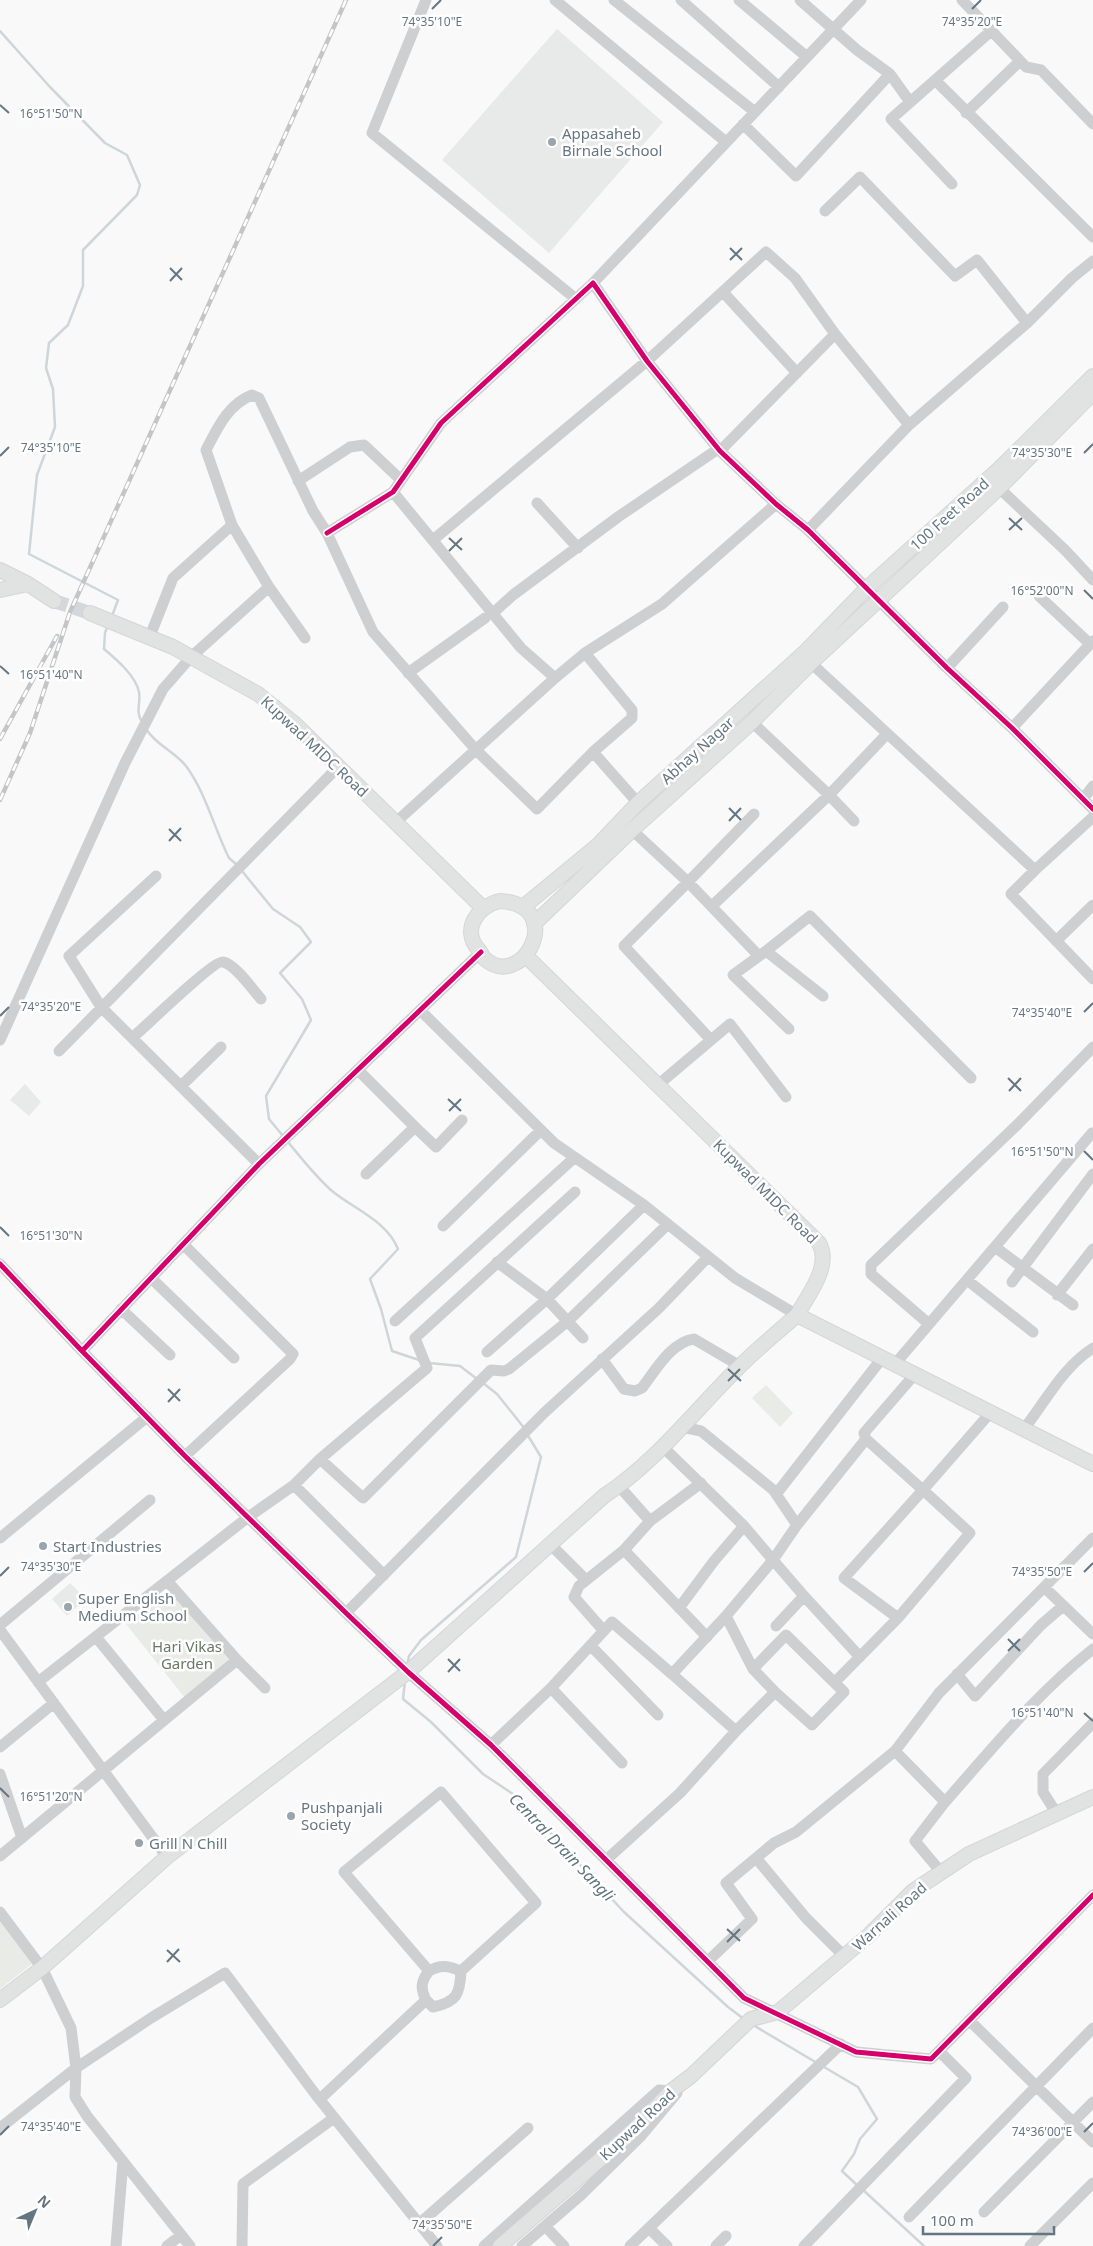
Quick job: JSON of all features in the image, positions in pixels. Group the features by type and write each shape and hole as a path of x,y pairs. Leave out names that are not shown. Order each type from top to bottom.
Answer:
{"main road":[{"name":"100 Feet Road","path":"867,588 999,469 1093,376"},
{"path":"534,924 632,830 752,722 811,663 999,488 1092,395"},
{"path":"0,570 54,600"},
{"path":"0,590 28,584"},
{"name":"Abhay Nagar","path":"523,907 597,846 638,803 804,653 867,588"},
{"name":"Kupwad MIDC Road","path":"90,613 150,636 258,694 295,724 483,908"},
{"path":"500,901 510,901 523,907 534,924 535,938 526,956 510,964 500,965 483,958 481,952 472,942 471,933 476,915 483,908 500,901"},
{"name":"Kupwad MIDC Road","path":"526,956 659,1084 819,1243 823,1250 823,1266 797,1315"},
{"path":"42,1968 167,1857 408,1672 604,1496 619,1486 663,1447 740,1366 797,1315 1093,1464"},
{"name":"Warnali Road","path":"778,2012 869,1935 913,1891 969,1854 1093,1797"},
{"name":"Kupwad Road","path":"500,2246 632,2132 672,2091 691,2076 751,2019 778,2012"}],"street":[{"path":"426,0 372,133 576,299"},
{"path":"555,0 726,142"},
{"path":"614,0 755,112"},
{"path":"681,0 779,87"},
{"path":"739,0 807,57"},
{"path":"800,0 890,74 910,102"},
{"path":"327,533 393,492 441,423 593,282 861,0"},
{"path":"962,0 1026,67 1041,70 1093,124"},
{"path":"952,184 891,119 991,31"},
{"path":"966,113 1020,61"},
{"path":"743,124 796,176 890,74"},
{"path":"935,80 966,113 1093,237"},
{"path":"825,211 860,177 955,276 977,260 1028,323"},
{"path":"434,540 647,361 766,252 795,278 835,334 909,425"},
{"path":"808,530 909,425 1028,323 1072,278 1093,261"},
{"path":"593,282 647,361 719,450 776,504 808,530 1093,809"},
{"path":"723,292 797,373"},
{"path":"408,673 489,616 513,595 652,493 719,450 835,334"},
{"path":"305,638 269,587 232,525 206,450 222,419 245,398 252,395 259,398 313,511 327,533 373,632 476,750 537,809 593,752 632,718 633,714 585,653"},
{"path":"298,481 350,447 364,445 401,480"},
{"path":"999,488 1066,550 1093,580"},
{"path":"393,492 434,540 489,616 555,678"},
{"path":"537,503 578,548"},
{"path":"396,822 555,678 585,653 662,604 776,504"},
{"path":"150,636 173,578 232,525"},
{"path":"0,1040 125,763 163,689 191,657 269,587"},
{"path":"1012,728 1091,643 1039,596"},
{"path":"947,668 1003,607"},
{"path":"811,663 1035,870"},
{"path":"752,722 829,794 854,821"},
{"path":"712,906 829,794 885,736"},
{"path":"593,752 638,803"},
{"path":"59,1051 339,766"},
{"path":"1083,799 1093,786"},
{"path":"711,1040 624,946 754,814"},
{"path":"1093,817 1011,894 1093,979"},
{"path":"632,830 763,953 823,996"},
{"path":"156,876 69,956 102,1007 259,1164"},
{"path":"1056,941 1093,905"},
{"path":"788,1029 733,975 810,916 971,1078"},
{"path":"82,1351 259,1164 359,1071 481,952"},
{"path":"132,1038 204,973 219,962 224,962 233,967 261,999"},
{"path":"420,1010 541,1130 574,1158 644,1205 736,1278 797,1315"},
{"path":"659,1084 730,1024 786,1097"},
{"path":"181,1086 222,1047"},
{"path":"930,1324 871,1274 871,1265 1018,1124 1093,1047"},
{"path":"359,1071 436,1147 462,1120"},
{"path":"366,1174 415,1128"},
{"path":"443,1226 541,1130"},
{"path":"895,1364 1092,1134"},
{"path":"396,1321 574,1158"},
{"path":"1012,1282 1093,1174"},
{"path":"38,1682 168,1582 247,1518 294,1485 320,1459 427,1368 415,1338 575,1192"},
{"path":"487,1352 546,1299 644,1205"},
{"path":"320,1459 363,1498 491,1370 504,1371 509,1369 568,1321 668,1224"},
{"path":"184,1244 293,1354 290,1359 185,1456"},
{"path":"995,1247 1057,1295 1073,1305"},
{"path":"1057,1295 1093,1249"},
{"path":"346,1613 544,1413 659,1308 708,1257"},
{"path":"497,1262 546,1299 584,1338"},
{"path":"0,1264 82,1351 247,1518 408,1672 491,1745 744,1998 778,2012 856,2052 931,2059 1093,1895"},
{"path":"151,1278 234,1358"},
{"path":"967,1280 1033,1332"},
{"path":"122,1309 170,1355"},
{"path":"602,1359 624,1389 635,1392 642,1388 671,1351 686,1340 694,1339 740,1366"},
{"path":"1024,1429 1055,1384 1085,1353 1093,1348"},
{"path":"774,1491 777,1493 793,1474 883,1357"},
{"path":"835,1682 898,1618 970,1533 866,1439 864,1433 915,1374"},
{"path":"898,1618 844,1578 991,1412"},
{"path":"0,1538 147,1417"},
{"path":"682,1427 701,1431 774,1491 797,1525"},
{"path":"672,1674 726,1616 773,1560 797,1525 866,1439"},
{"path":"663,1447 744,1526 860,1657"},
{"path":"603,1630 574,1597 579,1586 624,1550 650,1522 701,1483"},
{"path":"294,1485 384,1575"},
{"path":"619,1486 650,1522"},
{"path":"0,1625 150,1500"},
{"path":"679,1608 714,1561 744,1526"},
{"path":"708,1961 752,1919 726,1883 774,1843 796,1832 895,1751 939,1692 1093,1538"},
{"path":"550,1544 586,1580"},
{"path":"624,1550 707,1637"},
{"path":"168,1582 237,1660 265,1688"},
{"path":"1044,1587 1093,1634"},
{"path":"776,1626 804,1596"},
{"path":"957,1674 975,1696 1041,1626 1063,1606"},
{"path":"726,1616 753,1669 812,1725 844,1692 786,1635 753,1669"},
{"path":"491,1745 551,1688 612,1622 736,1731"},
{"path":"0,1630 167,1857"},
{"path":"96,1637 164,1720"},
{"path":"591,1646 658,1715"},
{"path":"941,1872 914,1841 945,1802 1027,1709 1069,1668 1093,1649"},
{"path":"0,1856 237,1660"},
{"path":"551,1688 622,1763"},
{"path":"606,1860 680,1793 736,1731 776,1692"},
{"path":"0,1747 54,1703"},
{"path":"1057,1814 1043,1792 1043,1774 1093,1723"},
{"path":"895,1751 945,1802"},
{"path":"0,1774 22,1838"},
{"path":"429,1971 344,1872 441,1792 536,1903 461,1971 460,1988 449,2003 433,2007 426,2000 422,1991 422,1979 429,1971 436,1967 447,1966 461,1971"},
{"path":"756,1858 806,1918 844,1956"},
{"path":"0,1912 42,1968 71,2028 76,2068 75,2097 86,2116 190,2246"},
{"path":"2,1998 42,1968"},
{"path":"0,2128 76,2068 151,2018 225,1973 334,2118 437,2246"},
{"path":"320,2099 426,2000"},
{"path":"969,2020 1093,2142"},
{"path":"909,2216 1093,2028"},
{"path":"630,2246 840,2044"},
{"path":"804,2246 966,2078 939,2051"},
{"path":"522,2246 581,2195 641,2136 691,2076"},
{"path":"484,2246 659,2090 672,2091"},
{"path":"984,2212 1093,2102"},
{"path":"242,2246 243,2184 334,2118"},
{"path":"419,2224 528,2128"},
{"path":"116,2246 123,2161"},
{"path":"1030,2246 1093,2183"},
{"path":"545,2226 564,2246"},
{"path":"649,2228 667,2246"},
{"path":"167,2246 181,2235"},
{"path":"716,2246 726,2236"}],"shaded area":[{"name":"Appasaheb Birnale School","path":"557,29 663,122 549,253 442,160"},
{"path":"25,1084 41,1102 29,1116 10,1100"},
{"name":"Super English Medium School","path":"70,1583 86,1599 67,1616 52,1599"}],"green space":[{"path":"766,1385 793,1413 780,1427 752,1398"},
{"name":"Hari Vikas Garden","path":"168,1590 229,1660 185,1698 126,1624"},
{"path":"0,1915 32,1964 0,1989"}],"waterway":[{"path":"0,31 50,87 105,143 127,155 140,185 137,195 83,250 83,286 68,325 49,343 46,368 53,389 55,427 37,475 29,554 118,600 112,616"},
{"name":"Central Drain Sangli","path":"108,625 105,633 104,649 125,668 134,680 139,692 139,715 142,722"},
{"name":"Central Drain Sangli","path":"146,729 155,740 177,757 193,776 229,858 237,865"},
{"name":"Central Drain Sangli","path":"242,871 273,909 300,927 311,942 280,973 302,999 311,1020 266,1096 269,1119 283,1136"},
{"name":"Central Drain Sangli","path":"288,1142 326,1186 378,1223 393,1239 398,1249 370,1279 381,1309 392,1351 419,1360"},
{"name":"Central Drain Sangli","path":"429,1363 460,1366 477,1379"},
{"name":"Central Drain Sangli","path":"483,1383 497,1394 525,1429"},
{"name":"Central Drain Sangli","path":"407,1666 409,1656 421,1640 516,1557 541,1457 527,1434"},
{"name":"Central Drain Sangli","path":"405,1681 403,1699 431,1722 483,1774 516,1796 624,1912 728,2007 744,2019"},
{"name":"Central Drain Sangli","path":"753,2025 817,2063"},
{"name":"Central Drain Sangli","path":"824,2067 858,2087 877,2119 860,2139 854,2154 842,2171 858,2186"},
{"name":"Central Drain Sangli","path":"862,2189 924,2246"}],"tunnel":[{"path":"54,601 90,613"}],"railway":[{"path":"0,800 30,733 70,612 346,0"},
{"path":"0,739 57,636"}],"cycle path":[{"path":"327,533 393,492 441,423 593,283 647,361 720,451 776,504 808,530 1093,809"},
{"path":"0,1264 82,1351 259,1164 481,952"},
{"path":"82,1351 185,1456 346,1613 408,1672 491,1745 744,1998 856,2052 931,2059 1093,1895"}],"place":[{"name":"Appasaheb Birnale School","path":"552,142"},
{"name":"Start Industries","path":"43,1546"},
{"name":"Super English Medium School","path":"68,1607"},
{"name":"Pushpanjali Society","path":"291,1816"},
{"name":"Grill N Chill","path":"139,1843"}]}
